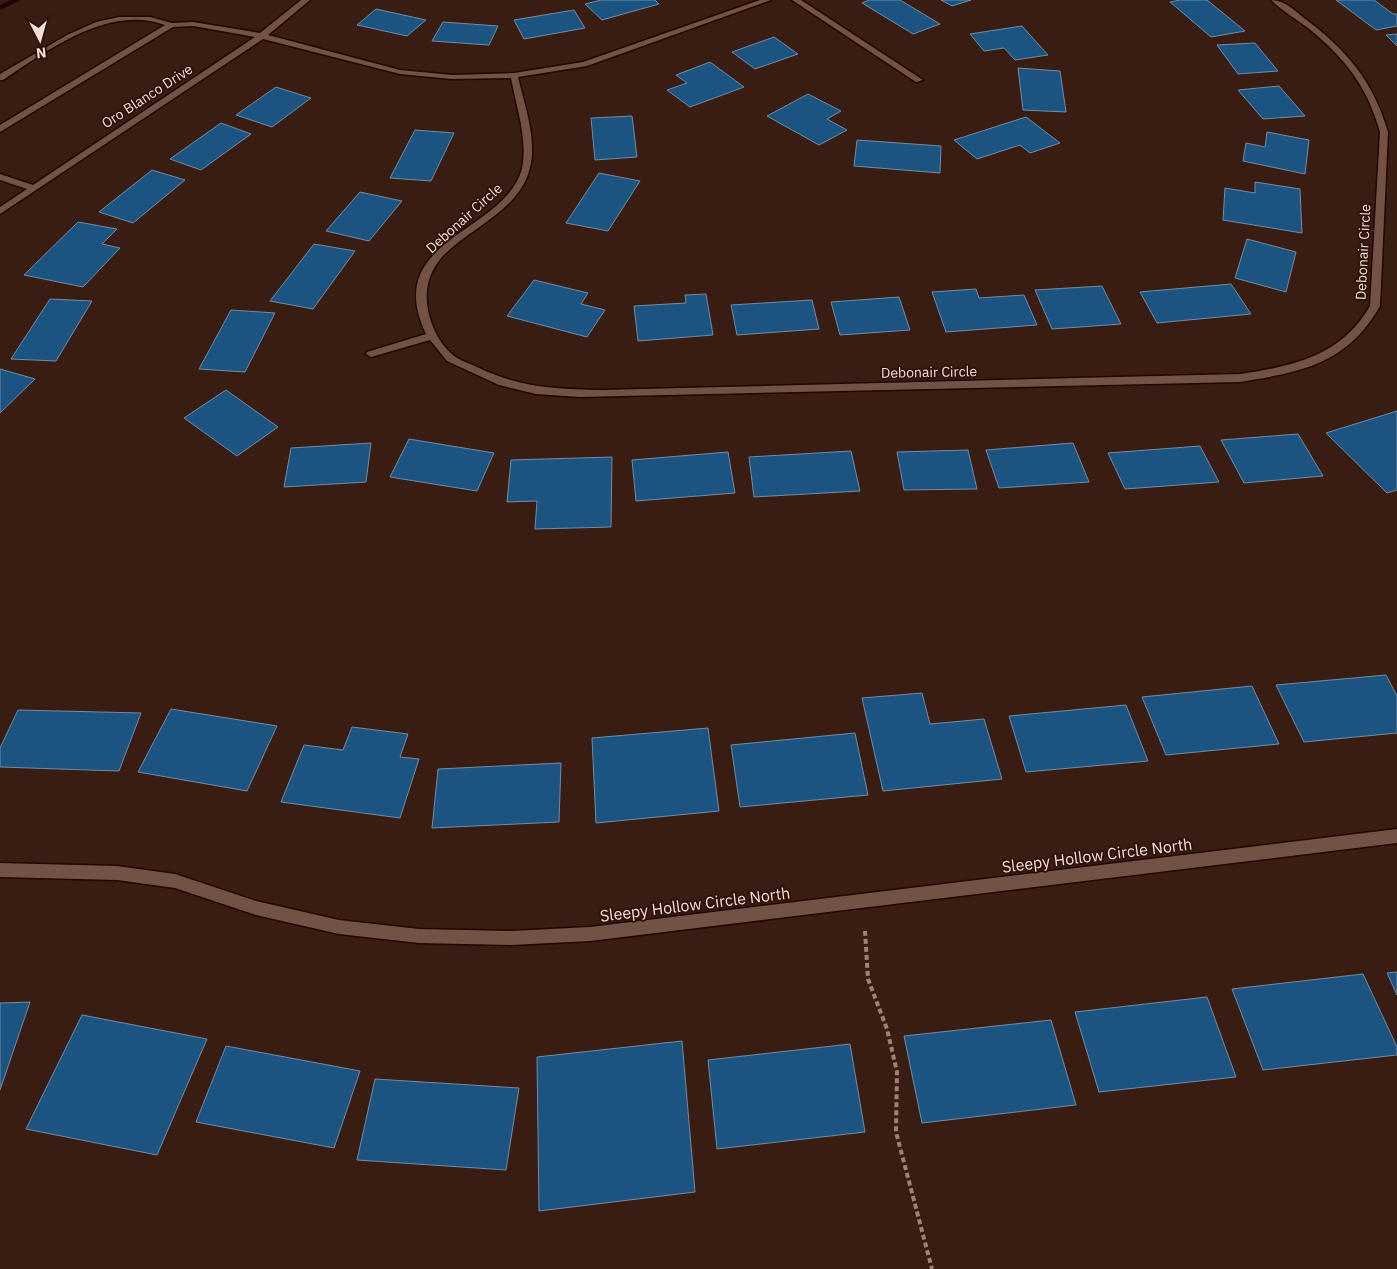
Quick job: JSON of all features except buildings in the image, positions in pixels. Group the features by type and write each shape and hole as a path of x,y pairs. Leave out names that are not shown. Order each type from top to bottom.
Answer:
{"street":[{"name":"Oro Blanco Drive","path":"0,211 262,36 306,0"},
{"path":"0,129 171,25 193,24 262,36 400,72 452,77 514,75 544,72 584,64 767,0"},
{"path":"796,0 920,80"},
{"name":"Debonair Circle","path":"514,75 528,147 528,163 523,178 512,194 444,251 429,268 422,289 422,310 431,336 447,357 514,386 554,392 602,394 1240,378 1274,373 1304,365 1332,353 1353,337 1369,319 1375,306 1384,132 1379,111 1371,94 1347,60 1332,43 1276,0"},
{"path":"0,78 84,30 112,19 159,19 171,25"},
{"path":"0,177 33,188"},
{"path":"371,354 431,336"},
{"name":"Sleepy Hollow Circle North","path":"0,870 117,873 175,881 256,908 339,927 418,936 511,938 590,934 1397,836"}],"path":[{"path":"863,901 868,979 887,1029 897,1072 896,1132 932,1269"}],"waterway":[{"path":"0,8 17,0"}]}
